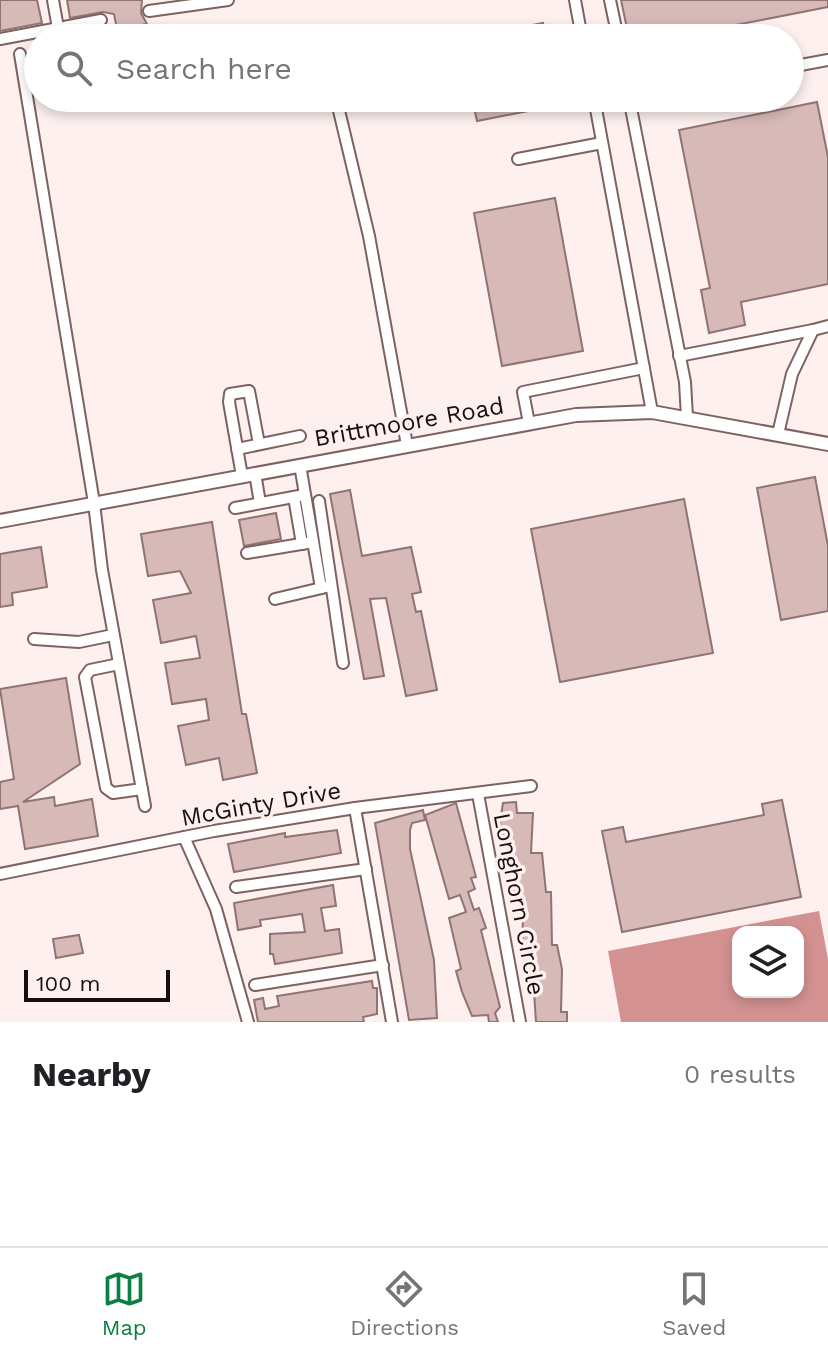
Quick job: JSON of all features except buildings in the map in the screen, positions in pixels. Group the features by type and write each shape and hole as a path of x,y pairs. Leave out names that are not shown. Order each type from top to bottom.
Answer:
{"main road":[{"name":"Brittmoore Road","path":"0,521 576,415 652,412 828,444"}],"street":[{"path":"53,0 57,24"},
{"path":"149,11 161,4 171,10 228,0"},
{"path":"575,0 579,24"},
{"path":"610,0 615,24"},
{"path":"80,24 101,20"},
{"path":"0,39 24,34"},
{"path":"20,54 24,78"},
{"path":"804,64 828,60"},
{"path":"30,112 113,635 145,806"},
{"path":"339,112 369,236 407,445"},
{"path":"596,112 652,412"},
{"path":"632,112 679,356 687,417"},
{"path":"518,159 602,143"},
{"path":"679,356 828,326"},
{"path":"778,434 792,374 813,330"},
{"path":"529,423 523,392 644,368"},
{"path":"259,444 251,396 245,390 228,397 237,449 260,503"},
{"path":"237,449 300,436"},
{"path":"300,465 299,496 308,543 326,587"},
{"path":"235,508 299,496"},
{"path":"319,501 326,587 343,663"},
{"path":"247,553 308,543"},
{"path":"275,599 326,587"},
{"path":"34,639 79,642 113,635"},
{"path":"119,664 90,670 85,677 106,788 113,793 142,789"},
{"name":"McGinty Drive","path":"0,874 184,837 355,808 531,786"},
{"name":"Longhorn Circle","path":"478,794 520,1022"},
{"path":"355,808 392,1022"},
{"path":"184,837 216,909 248,1022"},
{"path":"236,887 366,869"},
{"path":"255,985 383,965"}],"shaded area":[{"path":"819,911 828,959 828,1022 621,1022 608,951 732,927 732,998 804,998 804,926 740,926"}]}
